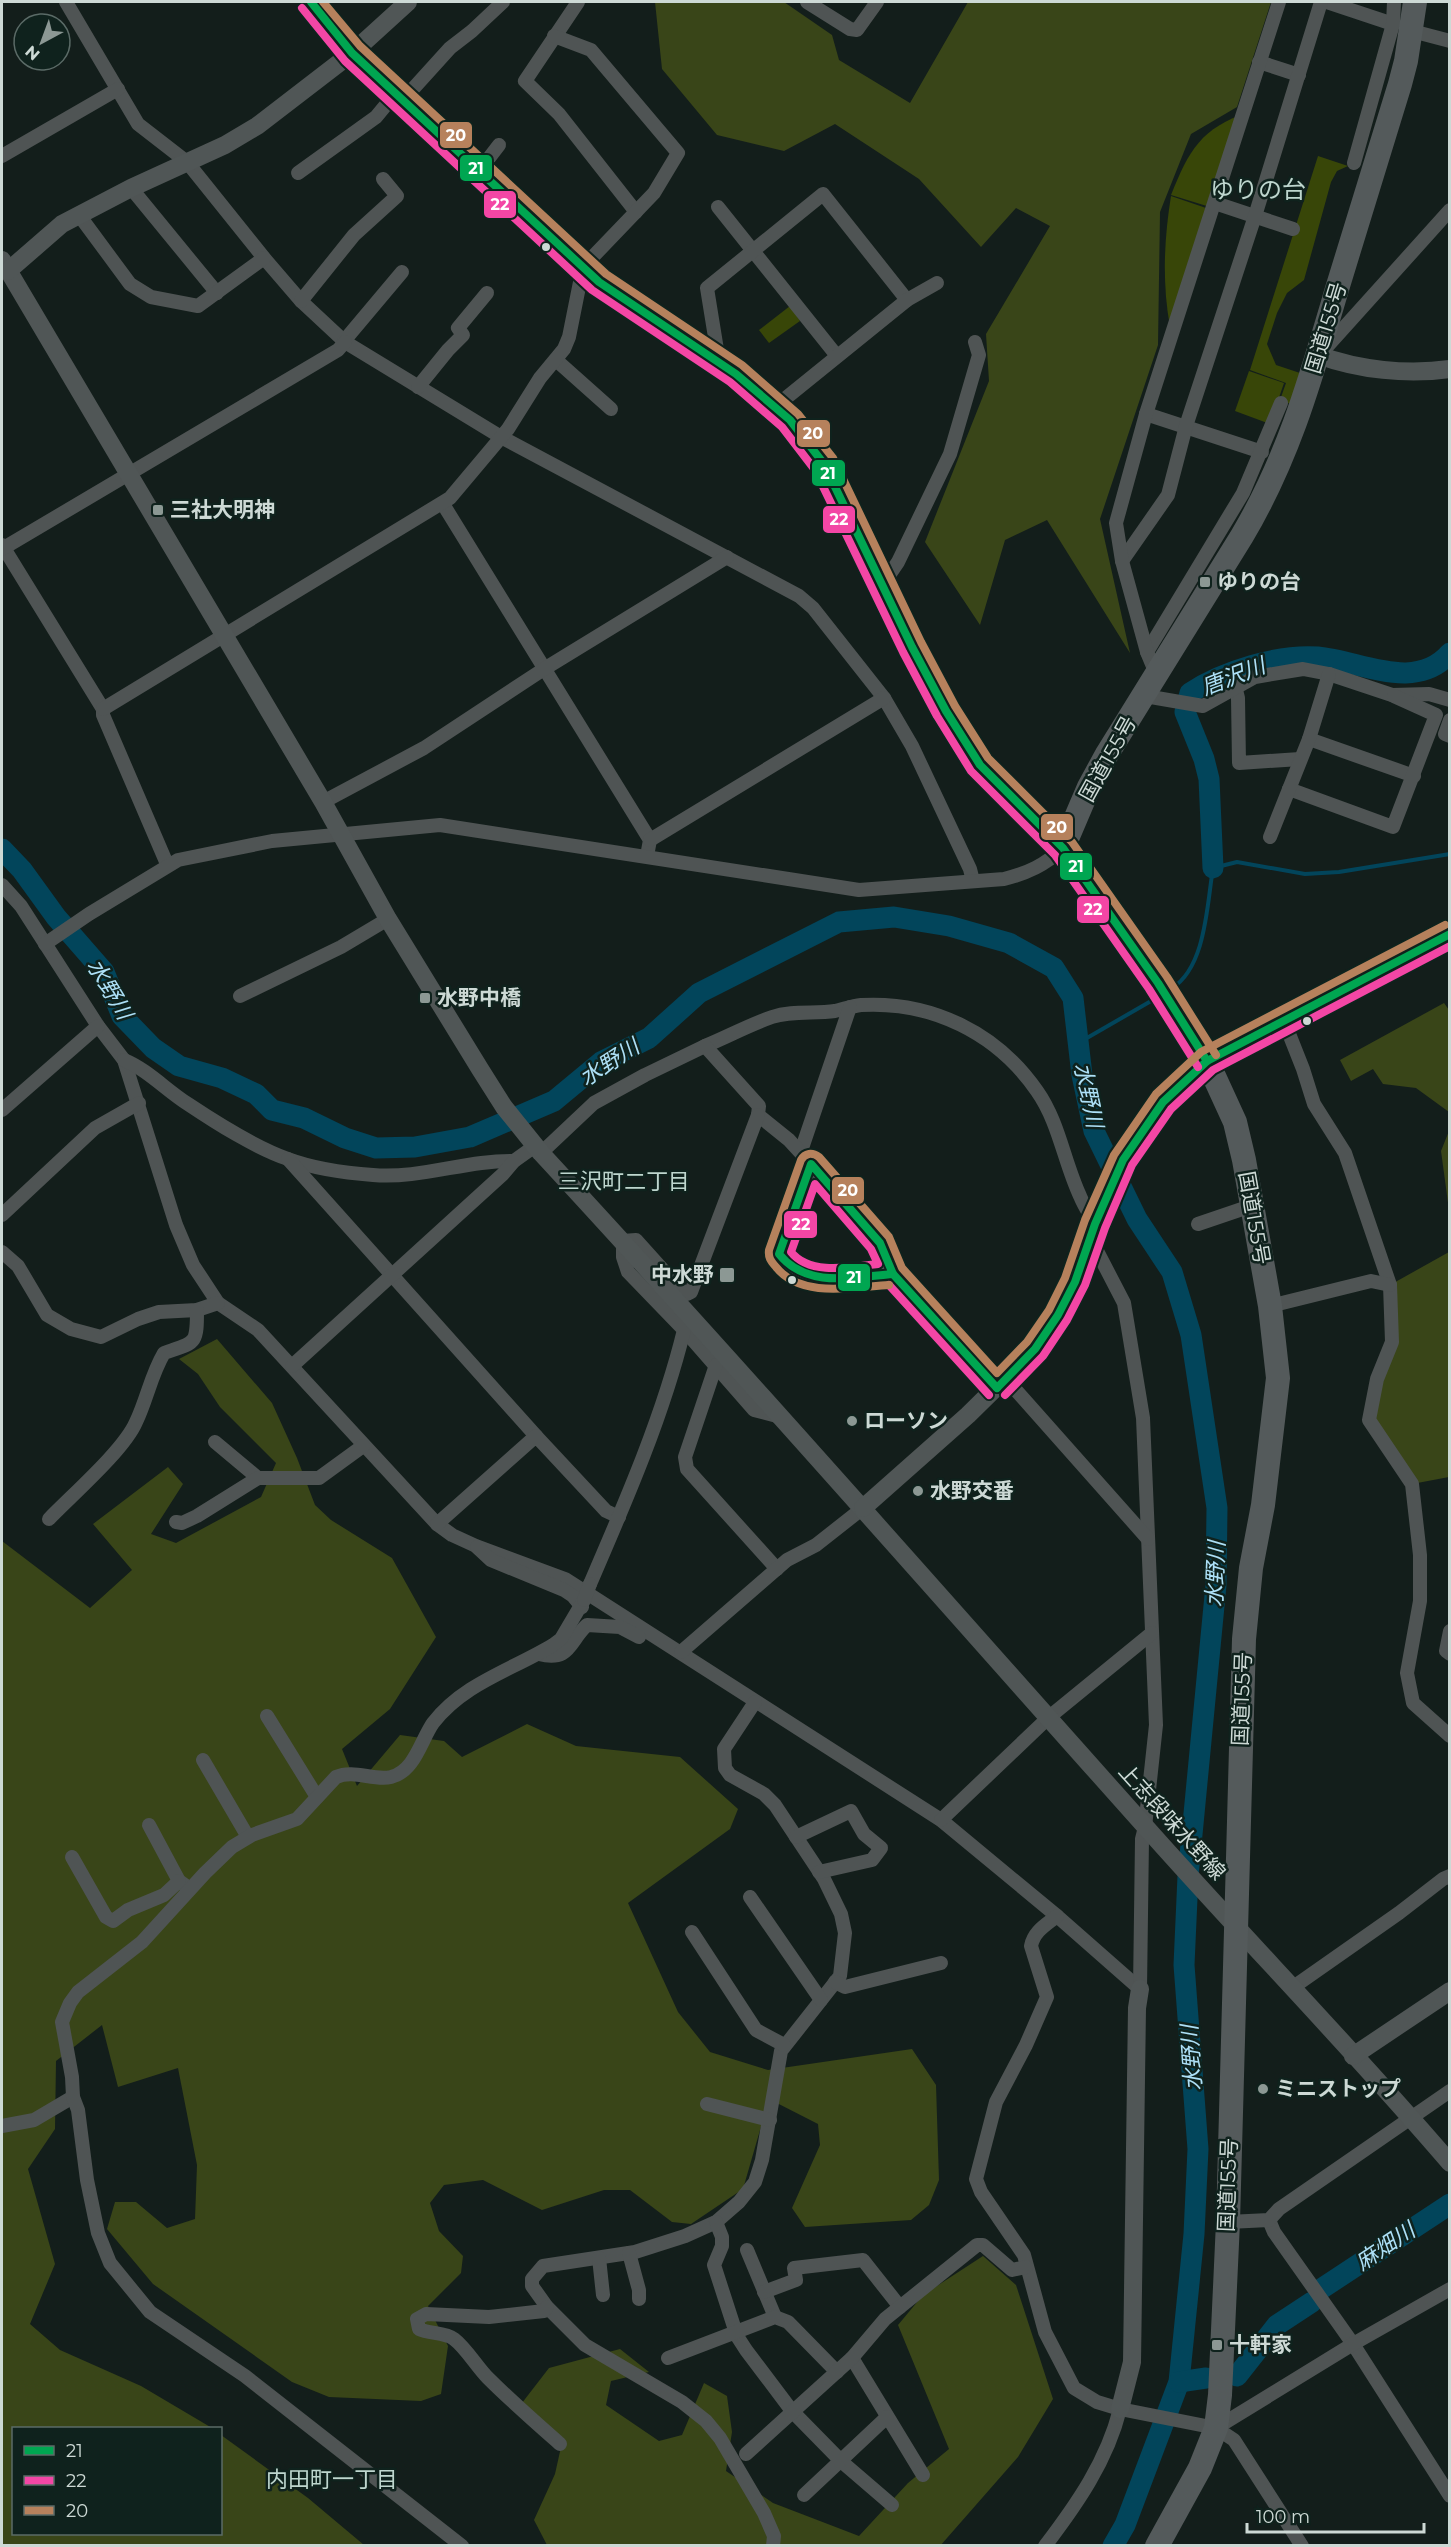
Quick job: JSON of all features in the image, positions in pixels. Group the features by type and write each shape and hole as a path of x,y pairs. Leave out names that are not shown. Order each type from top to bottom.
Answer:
{"highway":[{"name":"国道155号","path":"1157,2546 1200,2468 1209,2426 1220,2395 1228,2222 1227,1918 1244,1639 1251,1568 1263,1505 1278,1392 1276,1349 1244,1160 1235,1122 1207,1061 1173,1005 1063,848 1094,779 1261,504 1290,440 1400,84 1402,28 1415,2"}],"street":[{"path":"66,2 138,124 187,162 301,301 345,341 501,437 727,556 799,596 813,608 884,698 912,746 970,868 973,881"},
{"path":"49,943 88,914 167,864 211,852 283,840 341,834 440,825 859,890 1004,879 1024,874 1047,862 1063,848 980,765 931,684 824,464 776,406 719,362 599,282 352,53 311,2"},
{"path":"4,268 62,224 131,188 225,145 257,126 352,53 408,2"},
{"path":"298,173 376,117 503,2"},
{"path":"578,2 525,81 559,114 636,212"},
{"path":"807,2 850,29 857,30 877,2"},
{"path":"1279,2 1146,414 1116,523 1122,561 1146,652 1151,686 1174,701 1203,706 1236,690 1255,677 1302,669 1329,674 1392,695 1436,715 1393,827 1289,789"},
{"path":"1122,561 1168,495 1186,426 1255,216 1321,2"},
{"path":"1326,2 1402,28 1449,41"},
{"path":"1354,163 1402,28 1394,2"},
{"path":"103,709 443,504 501,437 540,378 556,360 569,337 583,267 654,193 678,153 591,50 554,36"},
{"path":"1259,62 1299,75"},
{"path":"2,156 118,89"},
{"path":"479,171 499,145"},
{"path":"301,301 354,235 397,196 383,179"},
{"path":"131,188 217,293"},
{"path":"719,362 707,288 752,249 823,194 907,300"},
{"path":"1215,203 1293,229"},
{"path":"718,207 837,356"},
{"path":"1449,210 1338,336 1318,355 1341,363 1379,368 1429,372 1449,369"},
{"path":"79,215 130,284 151,297 198,306 264,258"},
{"name":"上志段味水野線","path":"4,268 323,802 388,919 504,1107 536,1147 777,1416 863,1508 1048,1718 1227,1918 1411,2118 1449,2163"},
{"path":"167,864 103,715 103,709 2,548 338,350 402,272"},
{"path":"776,406 907,300 937,283"},
{"path":"418,387 448,350 463,336 458,328 487,293"},
{"path":"883,585 898,562 950,454 978,355 975,342"},
{"path":"556,360 611,409"},
{"path":"1146,652 1243,493 1281,403"},
{"path":"1146,414 1262,452"},
{"path":"443,504 650,840"},
{"path":"323,802 424,748 544,669 727,556"},
{"path":"1270,837 1308,739 1329,674"},
{"path":"1236,690 1239,763 1300,759"},
{"path":"1392,695 1428,693 1449,700"},
{"path":"646,856 650,840 884,698"},
{"path":"1449,720 1445,734 1449,736"},
{"path":"1308,739 1414,776"},
{"path":"2,885 49,943 98,1026 124,1060 176,1225 193,1265 218,1303 258,1330 436,1524 476,1546 565,1578 941,1820 1122,1971 1140,1989"},
{"path":"240,996 341,947 388,919"},
{"path":"681,1652 787,1560 816,1545 863,1508 1001,1384 1035,1349 1058,1316 1075,1282 1099,1216 1123,1160 1147,1122 1163,1102 1207,1061 1449,934"},
{"path":"292,1366 503,1174 514,1161 594,1103 705,1046 772,1017 850,1007 906,1007 961,1023 998,1048 1038,1092 1055,1127 1080,1196 1099,1216"},
{"path":"801,1151 850,1007"},
{"path":"1284,1021 1314,1104 1345,1153 1390,1285 1392,1342 1377,1379 1369,1420 1412,1484 1420,1555 1420,1601 1407,1673 1413,1703 1449,1736"},
{"path":"2,1110 98,1026"},
{"path":"705,1046 759,1106 758,1115 691,1292 687,1294 681,1290 636,1240 623,1242 623,1257 628,1272 716,1365 754,1410 777,1416"},
{"path":"124,1060 138,1065 187,1104 288,1159 330,1170 375,1176 412,1176 496,1161 514,1161"},
{"path":"2,1215 95,1128 139,1103"},
{"path":"758,1115 801,1151 880,1243 893,1275 1001,1384 1148,1539"},
{"path":"288,1159 536,1436 606,1511 619,1517"},
{"path":"811,1164 779,1254 783,1262 798,1271 824,1279 893,1275"},
{"path":"1198,1224 1251,1206"},
{"path":"1045,2546 1079,2499 1113,2438 1132,2362 1134,2134 1137,2008 1140,1989 1142,1839 1150,1832 1156,1725 1143,1418 1124,1303 1096,1249 1088,1245"},
{"path":"2,1252 18,1266 47,1315 71,1329 101,1337 138,1319 159,1312 197,1310 218,1303"},
{"path":"1270,1306 1371,1281 1390,1285"},
{"path":"49,1519 96,1471 136,1424 150,1380 164,1353 192,1342 197,1335 197,1310"},
{"path":"72,1857 106,1917 113,1921 128,1910 184,1885 248,1837 297,1819 336,1777 345,1773 392,1777 410,1764 433,1724 476,1684 539,1654 561,1639 583,1604 619,1517 661,1403 684,1330"},
{"path":"716,1365 685,1457 687,1469 777,1569"},
{"path":"436,1524 536,1436"},
{"path":"214,1442 258,1478"},
{"path":"176,1522 182,1523 197,1516 258,1478 319,1478 363,1446"},
{"path":"476,1546 491,1560 564,1590 583,1604"},
{"path":"539,1654 557,1656 565,1652 583,1628 592,1624 625,1629 656,1649 665,1644"},
{"path":"1449,1630 1446,1651 1449,1654"},
{"path":"941,1820 1048,1718 1152,1633"},
{"path":"755,1702 727,1741 724,1749 725,1768 730,1775 764,1794 775,1805 819,1872 841,1914 844,1933 840,1976 784,2045 762,2160 754,2182 739,2202 716,2222 685,2236 629,2253 543,2266 532,2279 532,2286 547,2307 585,2345 682,2402 706,2421 720,2438 764,2513 774,2536 773,2546"},
{"path":"267,1716 317,1797"},
{"path":"203,1760 248,1837"},
{"path":"796,1837 851,1811 864,1834 880,1848 872,1860 819,1872"},
{"path":"149,1825 184,1885"},
{"path":"1292,1988 1449,1876"},
{"path":"184,1885 142,1942 90,1981 70,2003 62,2022 72,2077 73,2097 78,2110 87,2180 98,2232 110,2263 150,2312 245,2376 462,2546"},
{"path":"750,1897 820,2000"},
{"path":"1057,1916 1035,1933 1032,1939 1031,1946 1047,1997 1026,2045 996,2102 976,2179 987,2203 1024,2255 1045,2332 1074,2388 1097,2402 1120,2409 1209,2426 1234,2440 1302,2546"},
{"path":"692,1932 756,2030 784,2045"},
{"path":"835,1982 845,1988 941,1963"},
{"path":"1353,2056 1449,1991"},
{"path":"1228,2222 1269,2220 1279,2209 1449,2091"},
{"path":"2,2126 34,2120 73,2097"},
{"path":"707,2104 770,2120"},
{"path":"1269,2220 1274,2232 1353,2344 1449,2496"},
{"path":"716,2222 722,2237 722,2246 714,2265 736,2332 746,2350 792,2411 840,2461 892,2505"},
{"path":"746,2454 852,2358 878,2325 977,2245 983,2245 1012,2270 1026,2266"},
{"path":"747,2250 775,2317"},
{"path":"629,2253 639,2290 639,2299"},
{"path":"599,2259 603,2295"},
{"path":"764,2292 796,2280 794,2268 863,2260 900,2307"},
{"path":"1209,2426 1449,2289"},
{"path":"547,2307 544,2311 489,2317 426,2314 417,2319 417,2324 419,2329 449,2336 456,2340 509,2399 560,2444"},
{"path":"668,2358 775,2317 788,2322 837,2372"},
{"path":"852,2358 923,2475"},
{"path":"804,2495 888,2417"}],"green space":[{"path":"655,2 784,2 832,35 839,60 910,103 968,2 1271,2 1237,107 1191,134 1160,212 1158,345 1100,519 1130,653 1047,520 1005,540 980,625 925,542 989,381 986,334 1050,226 1016,208 981,247 919,179 835,124 784,151 717,135 662,69"},
{"path":"1249,112 1210,207 1171,195 1191,153 1208,133 1219,125"},
{"path":"1318,156 1348,166 1337,171 1331,182 1304,280 1287,293 1277,313 1267,344 1276,365 1306,375 1296,406 1280,400 1286,383 1250,370"},
{"path":"1171,196 1209,209 1170,327 1165,261"},
{"path":"790,306 800,321 769,343 759,330"},
{"path":"1249,371 1284,383 1270,424 1235,411"},
{"path":"1444,1003 1449,1010 1449,1112 1416,1088 1383,1084 1373,1069 1351,1081 1340,1060"},
{"path":"1449,1131 1449,1210 1441,1151"},
{"path":"1449,1252 1449,1477 1412,1484 1369,1420 1392,1342 1390,1285"},
{"path":"217,1339 272,1403 315,1505 331,1520 392,1558 436,1637 390,1709 342,1749 357,1786 400,1735 444,1741 462,1757 527,1724 576,1746 680,1757 738,1809 730,1829 628,1903 678,2012 710,2052 768,2070 912,2049 936,2085 939,2180 929,2205 911,2220 805,2227 792,2208 820,2145 818,2124 769,2099 743,2189 691,2224 672,2222 630,2190 604,2190 542,2210 483,2180 444,2185 430,2203 439,2231 463,2256 461,2273 428,2306 448,2346 441,2394 421,2401 329,2397 292,2382 153,2284 107,2229 115,2202 136,2202 167,2228 195,2219 197,2165 178,2068 118,2087 102,2025 56,2061 55,2129 28,2169 55,2264 30,2324 60,2350 141,2386 210,2427 12,2427 12,2535 222,2535 222,2436 308,2498 364,2545 2,2545 2,1541 90,1608 132,1570 93,1524 168,1467 183,1484 151,1534 176,1543 261,1497 276,1463 220,1407 198,1374 179,1359"},
{"path":"983,2256 1016,2285 1053,2399 1018,2457 940,2546 547,2545 534,2520 555,2474 561,2447 515,2412 549,2368 620,2349 649,2372 611,2381 606,2405 659,2441 682,2435 704,2383 727,2396 732,2432 726,2471 773,2503 859,2536 908,2483 949,2449 898,2325 923,2295"}],"waterway":[{"name":"唐沢川","path":"1213,868 1209,779 1204,759 1185,712 1190,693 1235,671 1286,658 1318,657 1387,672 1404,673 1421,671 1436,665 1450,653"},
{"name":"水野川","path":"2,849 22,870 56,917 104,972 122,1016 153,1048 179,1066 222,1078 256,1094 272,1110 304,1118 345,1138 376,1148 415,1147 470,1137 554,1101 601,1062 649,1038 699,993 839,922 894,917 949,926 1009,943 1054,968 1073,998 1082,1075 1094,1131 1137,1219 1172,1272 1191,1335 1217,1508 1216,1585 1188,1876 1184,1965 1198,2149 1194,2234 1179,2382 1125,2525 1113,2546"},
{"path":"1172,988 1192,965 1198,950 1203,934 1213,868 1237,862 1305,874 1339,872 1450,854"},
{"path":"1080,1042 1158,997"},
{"name":"麻畑川","path":"1321,2289 1450,2204"},
{"name":"麻畑川","path":"1237,2376 1277,2325 1312,2302"},
{"name":"麻畑川","path":"1179,2382 1206,2378"}],"transit line":[{"name":"21","path":"311,2 352,53 599,282 736,374 790,420 824,464 912,647 946,711 980,765 1063,848 1158,983 1207,1061"},
{"name":"20","path":"323,2 360,46 606,274 742,365 798,414 833,458 921,642 955,706 988,758 1072,842 1167,977 1216,1055"},
{"name":"22","path":"302,8 345,61 592,290 730,382 782,427 815,470 903,652 937,716 971,771 1055,855 1149,989 1198,1067"},
{"name":"20","path":"889,1285 829,1289 799,1284 787,1277 771,1261 769,1250 801,1160 805,1156 811,1154 819,1157 889,1237 902,1268 997,1373 1027,1342 1049,1310 1065,1278 1085,1220 1114,1155 1156,1094 1201,1052 1445,925"},
{"name":"21","path":"997,1388 1035,1349 1058,1315 1075,1282 1095,1224 1123,1160 1163,1102 1207,1061 1450,934"},
{"name":"22","path":"1005,1395 1043,1356 1067,1320 1085,1285 1105,1228 1132,1165 1171,1109 1213,1070 1450,946"},
{"name":"21","path":"811,1164 880,1243 893,1274 847,1278 817,1276 790,1265 779,1254 811,1164"},
{"name":"22","path":"815,1184 871,1249 878,1264 844,1268 820,1267 799,1260 791,1252 815,1184"},
{"name":"21","path":"893,1274 997,1388"},
{"name":"22","path":"889,1285 989,1395"}],"place":[{"name":"三社大明神","path":"158,510"},
{"name":"ゆりの台","path":"1205,582"},
{"name":"水野中橋","path":"425,998"},
{"name":"中水野","path":"727,1275"},
{"name":"ローソン","path":"852,1421"},
{"name":"水野交番","path":"918,1491"},
{"name":"ミニストップ","path":"1263,2089"},
{"name":"十軒家","path":"1217,2345"}],"district":[{"name":"ゆりの台","path":"1258,190"},
{"name":"三沢町二丁目","path":"624,1181"},
{"name":"内田町一丁目","path":"332,2479"}]}
